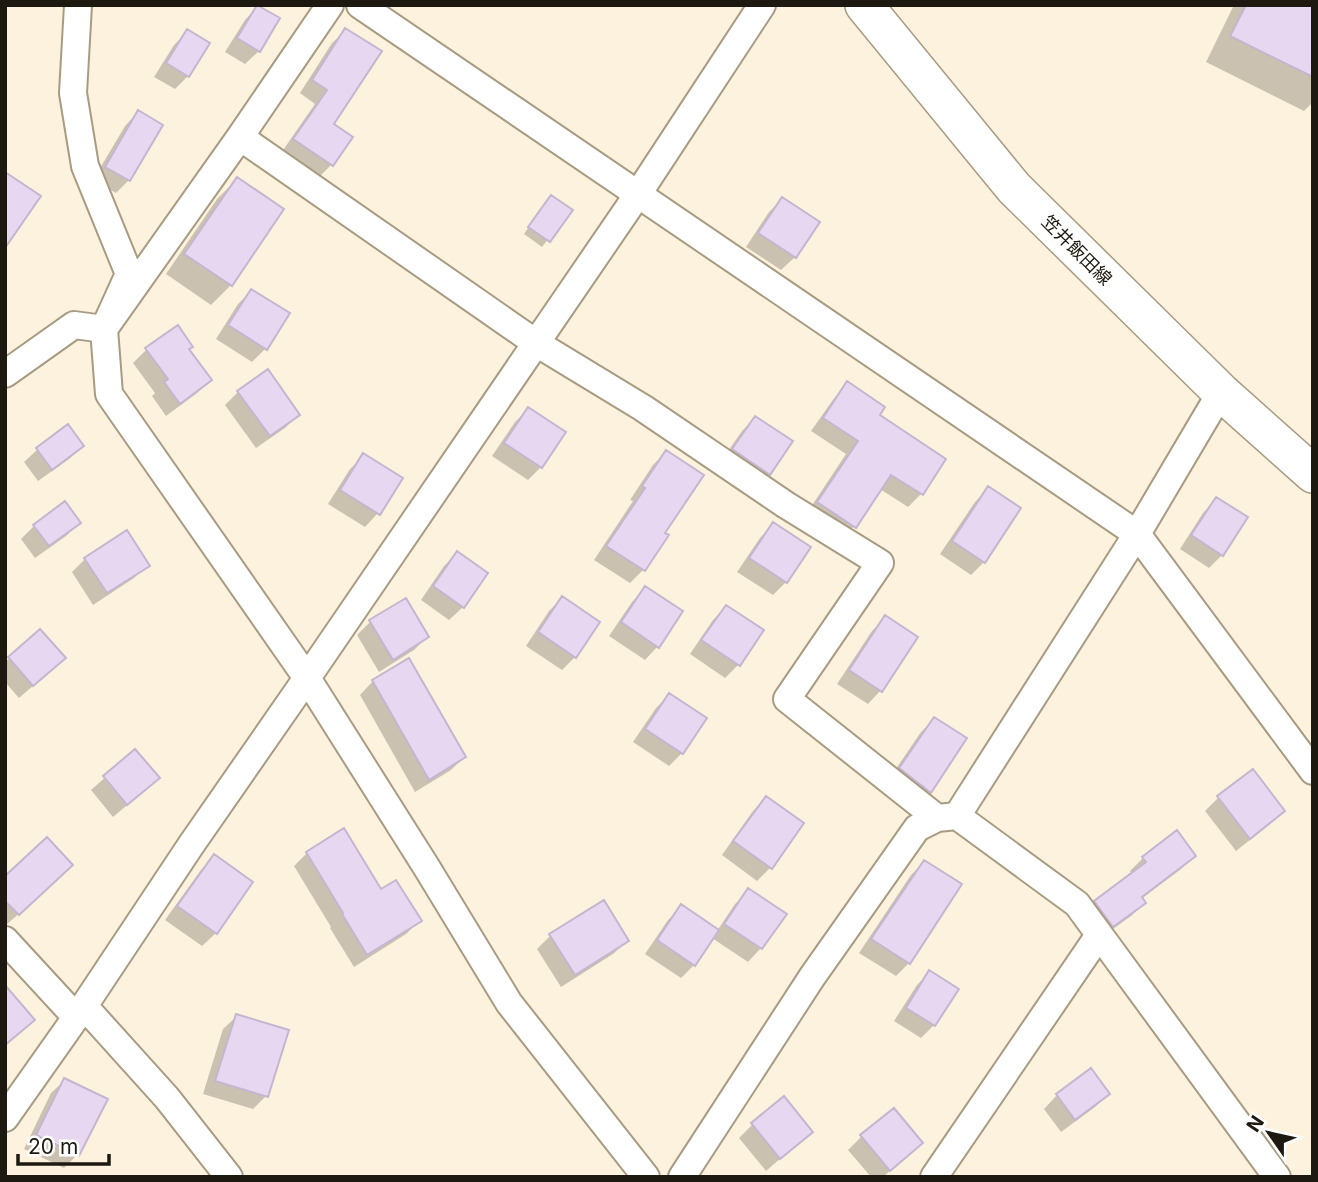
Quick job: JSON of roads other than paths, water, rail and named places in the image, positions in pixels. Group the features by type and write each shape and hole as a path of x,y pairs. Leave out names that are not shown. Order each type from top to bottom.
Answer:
{"main road":[{"name":"笠井飯田線","path":"864,5 1013,188 1221,392 1313,474"}],"street":[{"path":"78,5 73,93 85,166 129,274 104,329 109,394 307,678 509,1003 646,1177"},
{"path":"104,329 240,138 330,5"},
{"path":"360,5 1137,534 1313,771"},
{"path":"5,1118 638,194 762,5"},
{"path":"240,138 536,343 643,408 786,505 880,563 788,699 947,817 1077,904 1277,1177"},
{"path":"5,374 74,325 104,329"},
{"path":"682,1177 812,977 917,828 947,817 1137,534 1221,392"},
{"path":"934,1177 1100,935"},
{"path":"5,940 167,1098 229,1177"}]}
